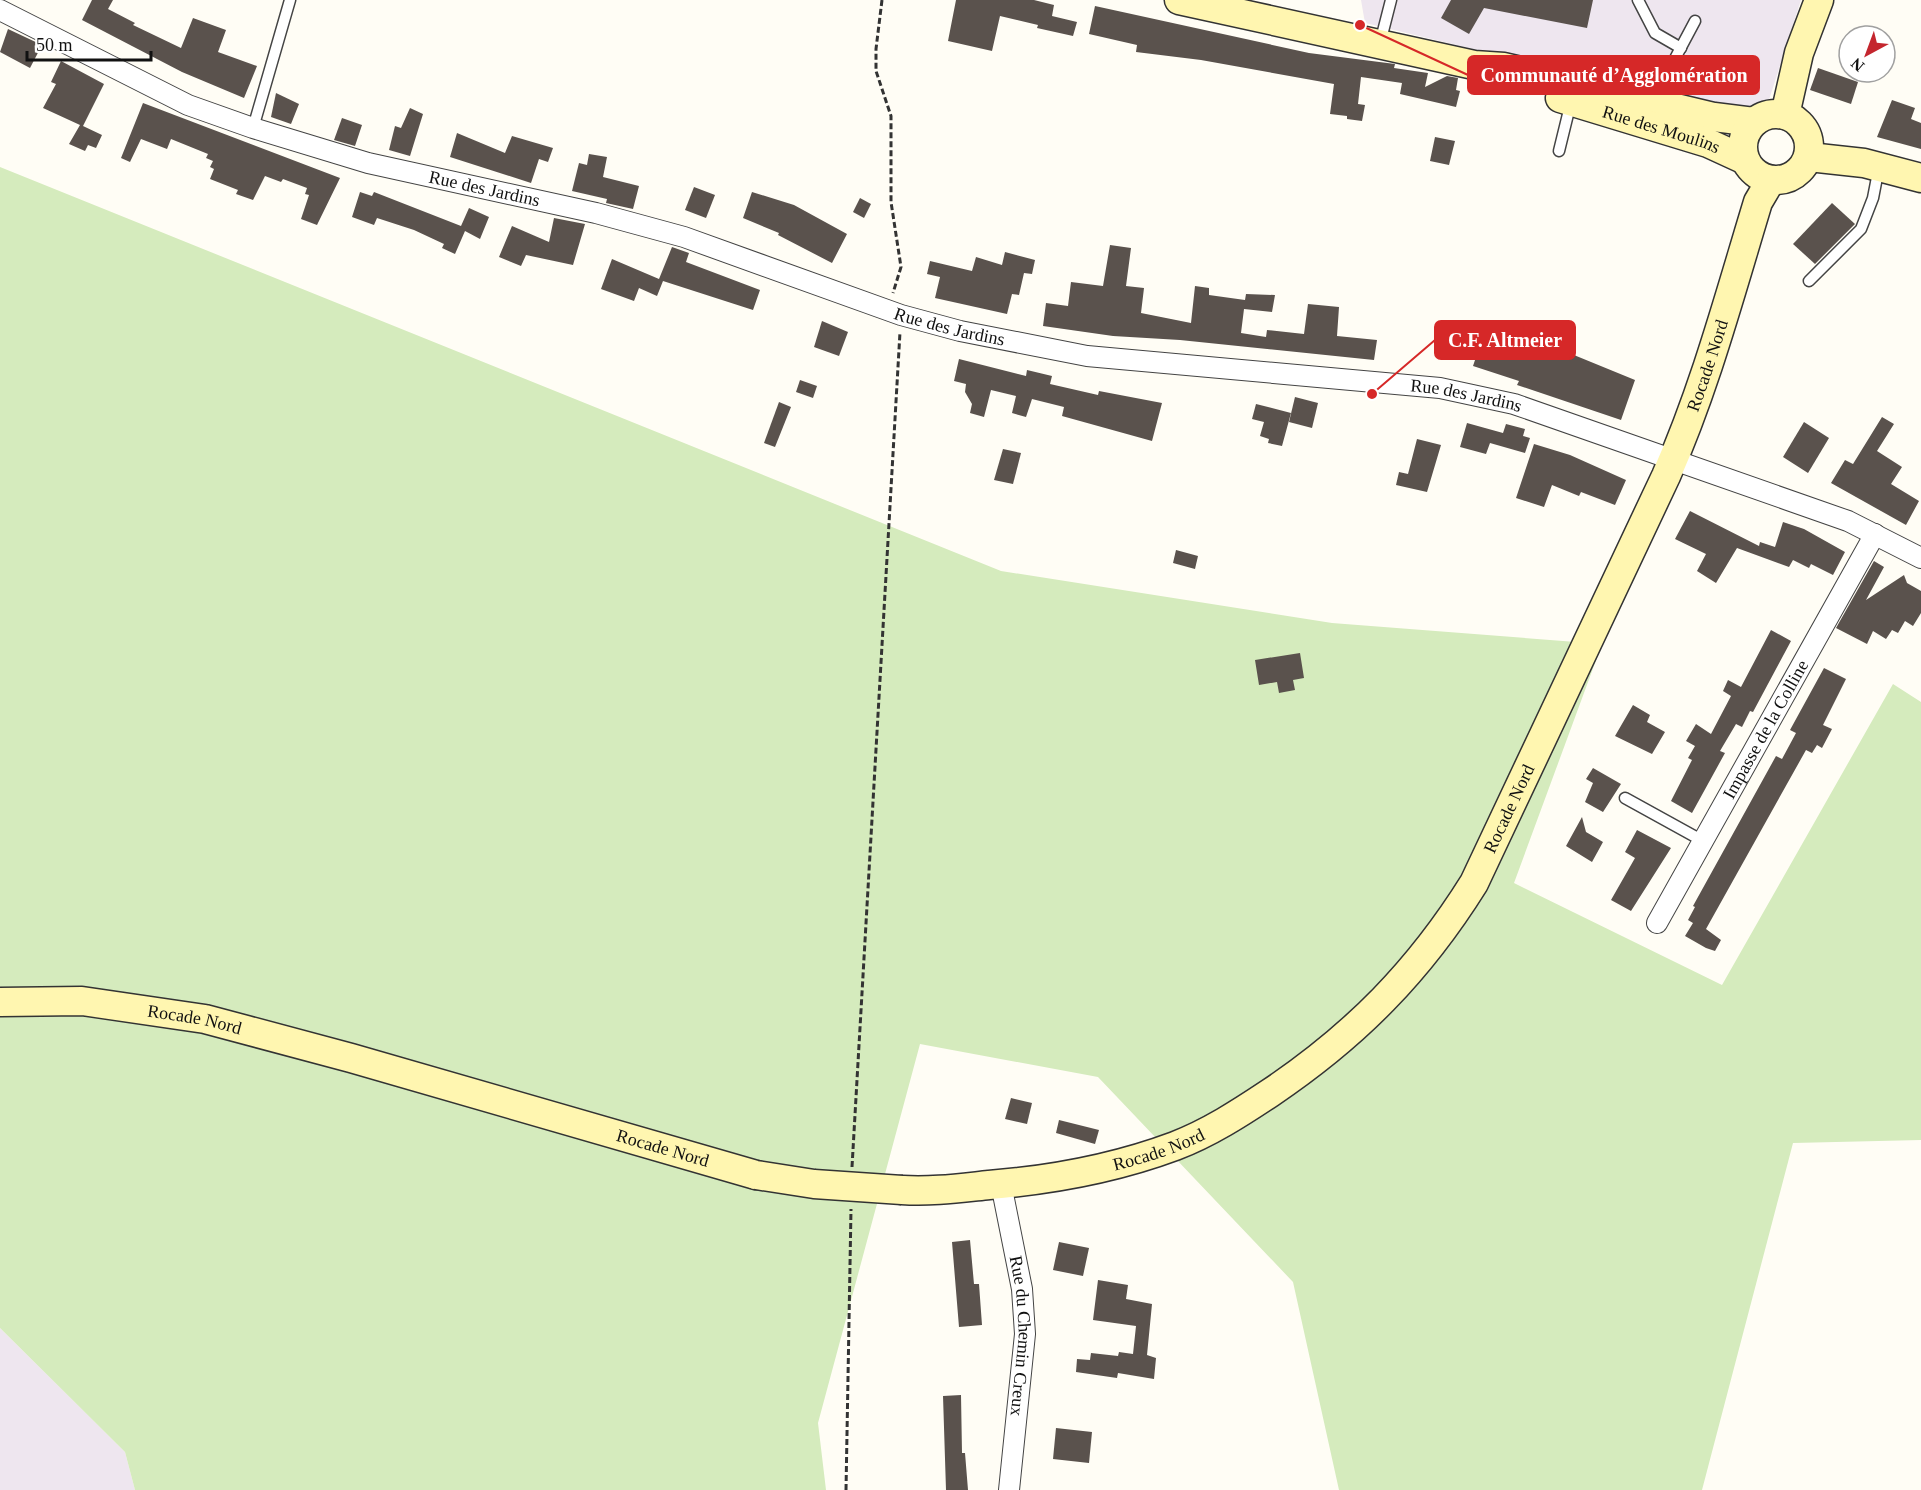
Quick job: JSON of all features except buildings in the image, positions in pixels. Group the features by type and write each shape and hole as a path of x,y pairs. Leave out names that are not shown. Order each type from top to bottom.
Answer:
{"main road":[{"name":"Rue des Moulins","path":"1179,0 1474,65 1502,78 1573,93 1661,104 1714,117 1754,122"},
{"path":"1785,115 1799,53 1819,0"},
{"name":"Rue des Moulins","path":"1573,93 1728,150 1746,160"},
{"path":"1785,115 1795,119 1808,136 1809,157 1798,173 1781,180 1771,180 1752,170 1746,160 1744,140 1754,122 1763,116 1785,115"},
{"path":"1809,157 1879,167 1921,178"},
{"name":"Rocade Nord","path":"0,1002 82,1001 205,1019 351,1058 756,1175 814,1184 924,1191 1001,1184 1096,1169 1176,1146 1235,1116 1295,1076 1383,1003 1434,942 1474,883 1673,460 1707,368 1758,202 1771,180"}],"street":[{"name":"Rue des Jardins","path":"0,10 188,105 253,129 368,163 596,213 684,237 894,312 960,331 1087,356 1440,388 1514,404 1848,521 1921,558"},
{"name":"Impasse de la Colline","path":"1657,923 1875,534"},
{"name":"Rue du Chemin Creux","path":"1001,1184 1022,1289 1025,1334 1009,1490"}],"lane":[{"path":"253,129 290,0"},
{"path":"1380,44 1391,0"},
{"path":"1638,0 1655,33 1680,48"},
{"path":"1688,137 1661,104 1662,82 1695,21"},
{"path":"1559,151 1573,93"},
{"path":"1809,281 1861,229 1872,198 1879,167"},
{"path":"1625,798 1703,841"}],"path":[{"path":"854,1110 894,312 901,267 891,202 891,116 876,71 876,49 882,0"},
{"path":"846,1490 849,1288"}],"shaded area":[{"path":"1361,0 1801,0 1768,103 1742,114 1365,23"},
{"path":"0,1328 125,1452 135,1490 0,1490"}],"green space":[{"path":"0,167 1001,571 1332,623 1602,644 1514,883 1722,985 1893,684 1921,702 1921,1140 1793,1143 1702,1490 1339,1490 1293,1282 1098,1077 920,1044 818,1423 826,1490 135,1490 125,1452 0,1328"}],"place":[{"name":"Communauté d’Agglomération","path":"1360,25"},
{"name":"C.F. Altmeier","path":"1372,394"}]}
